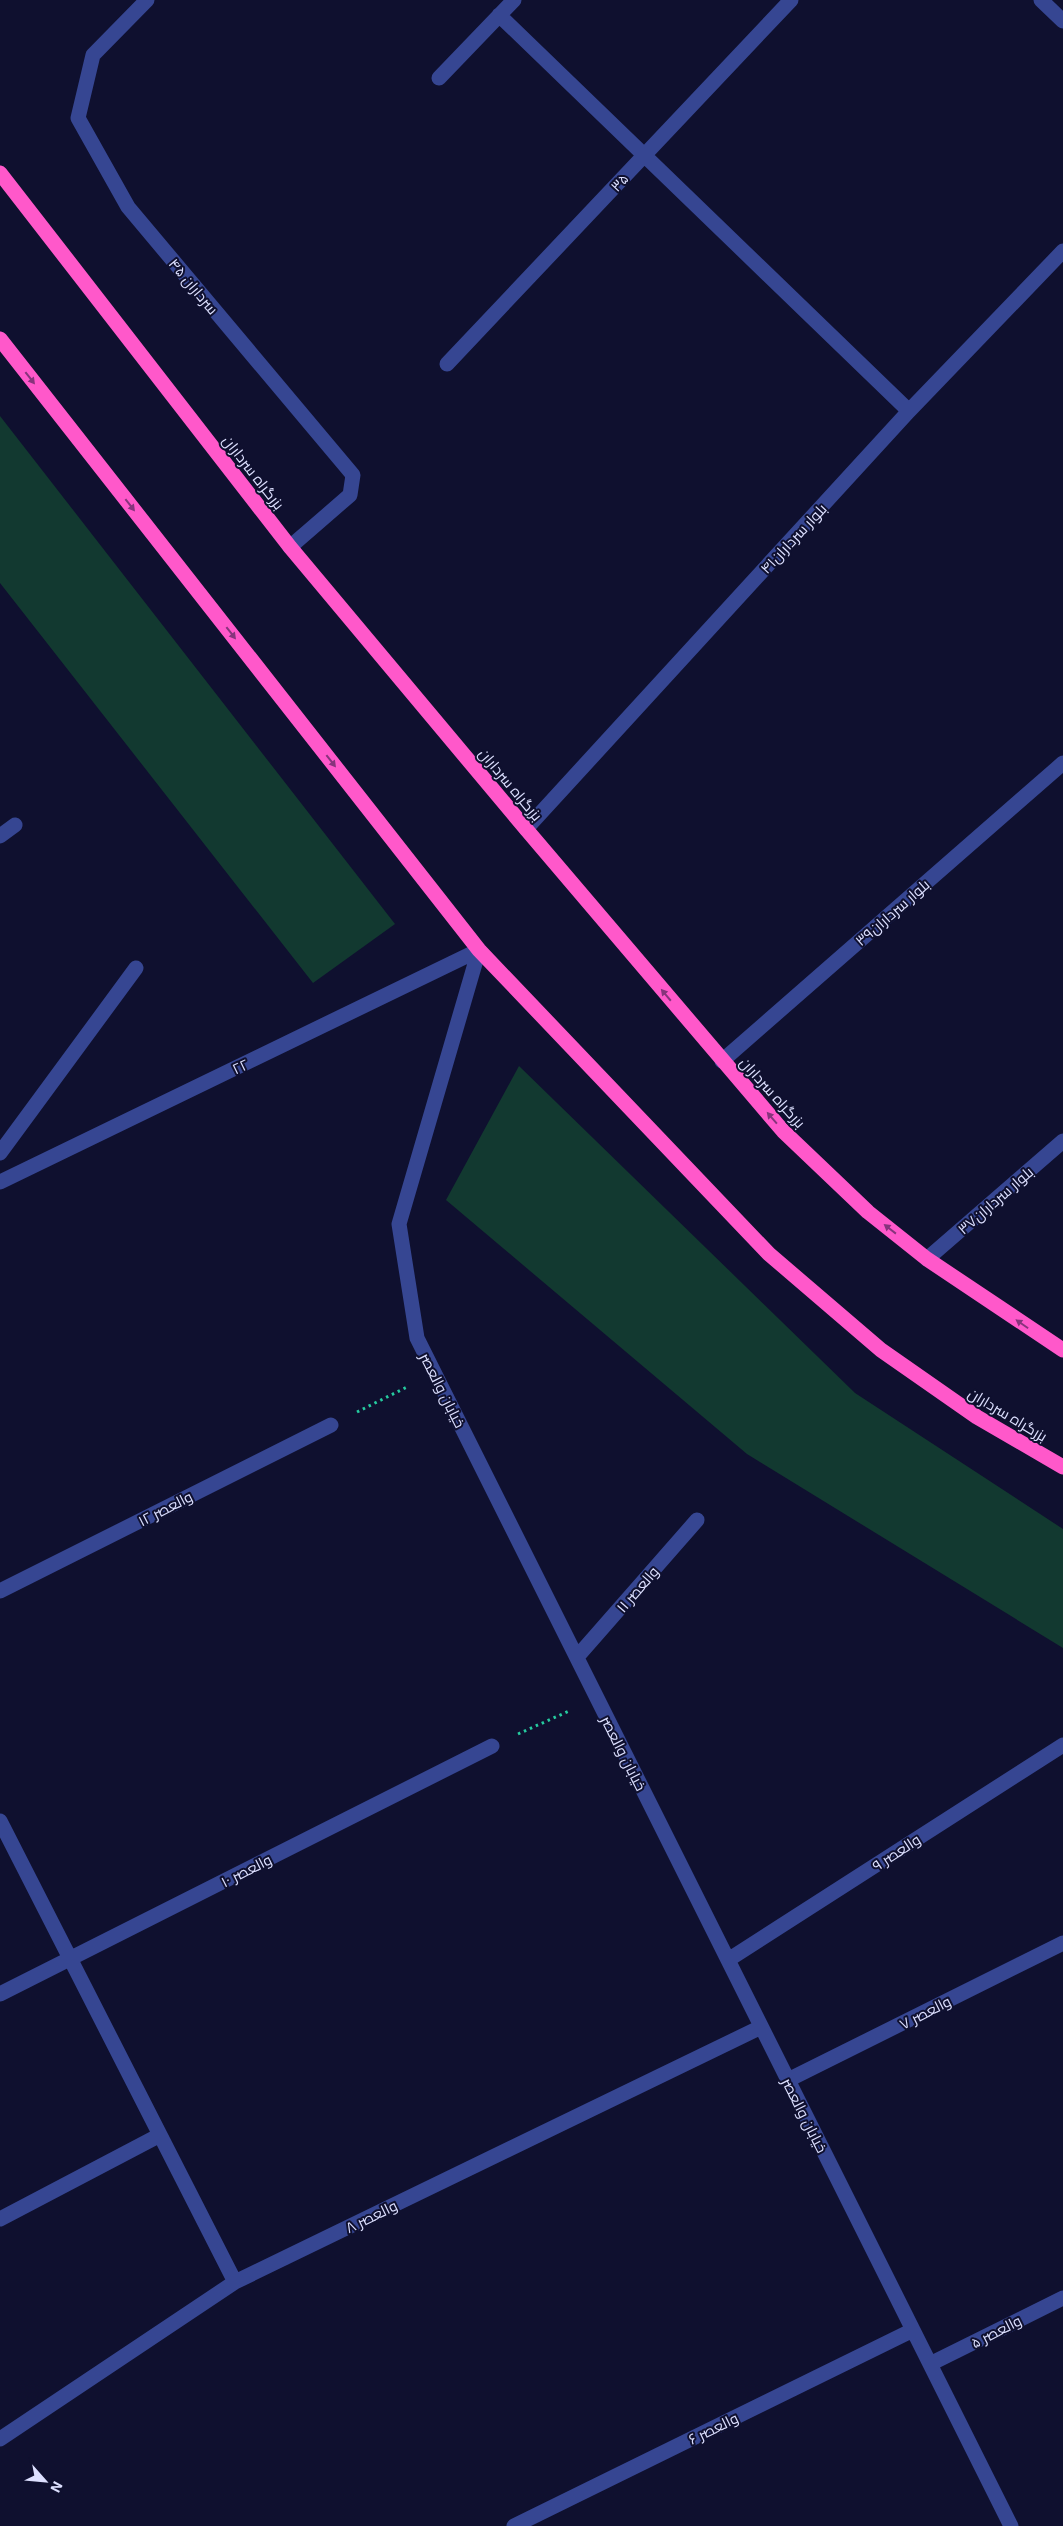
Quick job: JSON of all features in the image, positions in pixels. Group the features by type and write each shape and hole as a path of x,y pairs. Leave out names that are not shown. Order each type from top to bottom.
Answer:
{"highway":[{"name":"بزرگراه سرداران","path":"0,173 290,547 722,1061 790,1138 868,1212 927,1259 1063,1350"},
{"name":"بزرگراه سرداران","path":"0,339 479,950 769,1254 881,1350 977,1417 1063,1467"}],"street":[{"name":"سرداران ۴۵","path":"146,0 93,56 78,118 128,208 353,475 350,495 290,547"},
{"path":"439,78 514,0"},
{"name":"۳۵","path":"446,364 791,0"},
{"path":"1041,0 1063,21"},
{"path":"500,16 910,411"},
{"name":"بلوار سرداران۴۱","path":"526,829 910,411 1063,251"},
{"name":"بلوار سرداران۳۹","path":"722,1061 1063,763"},
{"path":"0,836 15,825"},
{"name":"۲۲","path":"0,1182 479,950"},
{"name":"خیابان والعصر","path":"479,950 399,1224 417,1338 1011,2526"},
{"path":"0,1153 136,968"},
{"name":"بلوار سرداران۳۷","path":"927,1259 1063,1141"},
{"name":"والعصر ۱۲","path":"0,1592 331,1425"},
{"name":"والعصر ۱۱","path":"576,1657 697,1520"},
{"name":"والعصر ۹","path":"728,1960 1063,1745"},
{"name":"والعصر ۱۰","path":"0,1994 492,1746"},
{"path":"0,1821 235,2282"},
{"name":"والعصر ۷","path":"788,2080 1063,1943"},
{"name":"والعصر ۸","path":"0,2439 235,2282 761,2027"},
{"path":"0,2219 160,2134"},
{"name":"والعصر ۵","path":"930,2364 1063,2298"},
{"name":"والعصر ۶","path":"514,2526 913,2330"}],"path":[{"path":"331,1425 435,1374"},
{"path":"492,1746 597,1699"}],"green space":[{"path":"0,416 395,924 313,983 0,583"},
{"path":"519,1066 855,1393 1063,1529 1063,1648 747,1454 446,1200"}]}
